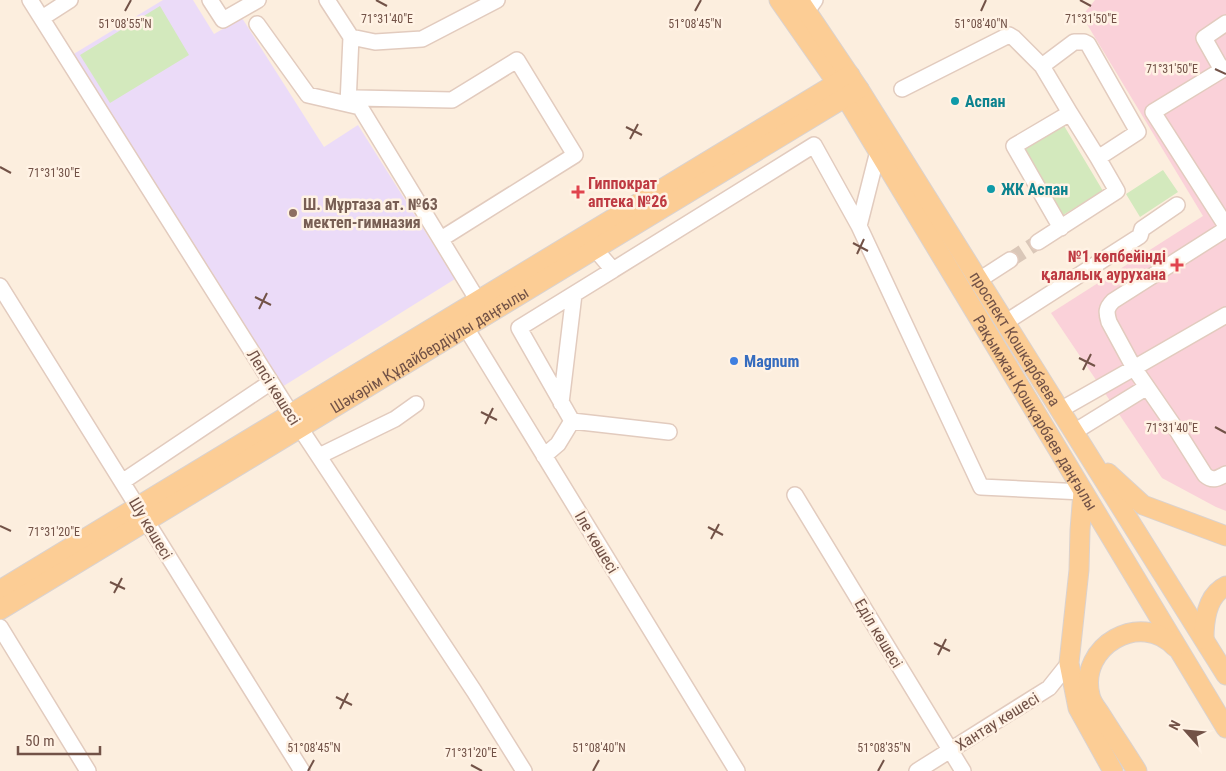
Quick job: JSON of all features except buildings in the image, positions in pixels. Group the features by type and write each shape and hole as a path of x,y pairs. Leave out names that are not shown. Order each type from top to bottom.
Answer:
{"main road":[{"name":"Рақымжан Қошқарбаев даңғылы","path":"793,3 848,86 878,151 1226,728"},
{"name":"Шәкәрім Құдайбердіұлы даңғылы","path":"483,308 595,249 848,86"},
{"name":"Шәкәрім Құдайбердіұлы даңғылы","path":"0,610 142,514 848,86"},
{"name":"проспект Кошкарбаева","path":"848,86 979,280 1204,639"},
{"path":"1090,457 1143,506 1226,536"},
{"path":"1083,492 1080,530 1080,570 1069,663 1078,708 1113,771"},
{"name":"Шәкәрім Құдайбердіұлы даңғылы","path":"0,590 142,514"},
{"path":"1226,586 1219,589 1208,609 1204,624 1204,639 1226,675"},
{"path":"1137,771 1090,697 1088,681 1091,665 1100,651 1112,640 1127,634 1143,632 1159,636 1173,644 1183,657"}],"street":[{"name":"Лепсі көшесі","path":"30,0 271,382 474,690 524,771"},
{"path":"42,18 70,0"},
{"path":"210,0 223,20 258,0"},
{"path":"351,37 375,42 422,39 497,0"},
{"path":"330,3 351,37 354,106 441,239 483,308"},
{"path":"1226,23 1204,38 1224,69 1153,112 1226,227 1113,301 1107,308 1108,322 1134,368 1191,451 1205,475 1209,479 1215,480 1226,474"},
{"path":"257,24 308,95 354,106"},
{"path":"902,89 1009,35 1042,66 1117,191 1038,242"},
{"path":"1042,66 1074,42 1088,44 1138,132 1098,158"},
{"path":"354,106 357,98 452,100 517,60 575,156 441,239"},
{"path":"1061,228 1014,146 1070,113"},
{"path":"572,421 519,328 814,145 859,226 981,487 1083,492"},
{"path":"859,226 878,151"},
{"path":"1006,322 1140,236 1142,229 1177,205"},
{"path":"595,249 613,270"},
{"path":"979,280 1010,260"},
{"name":"Шу көшесі","path":"0,286 302,771"},
{"path":"561,403 574,294"},
{"path":"1060,410 1226,315"},
{"name":"Іле көшесі","path":"462,320 737,771"},
{"path":"122,482 271,382"},
{"path":"1074,432 1147,387"},
{"path":"319,456 395,419 416,404"},
{"path":"544,456 558,444 572,421"},
{"path":"572,421 670,432"},
{"name":"Еділ көшесі","path":"795,495 963,771"},
{"path":"0,627 88,771"},
{"name":"Хантау көшесі","path":"917,771 1049,688 1069,663"}],"shaded area":[{"name":"Ш. Мұртаза ат. №63 мектеп-гимназия","path":"163,0 193,0 214,34 242,18 324,147 358,125 455,279 282,387 72,55"},
{"name":"№1 көпбейінді қалалық аурухана","path":"1095,0 1226,0 1226,511 1162,478 1051,313 1203,216 1082,16"}],"green space":[{"path":"160,6 189,55 110,103 80,55"},
{"path":"1063,124 1103,191 1063,215 1024,149"},
{"path":"1163,170 1178,192 1140,217 1126,194"}],"tunnel":[{"path":"1010,260 1038,242"}],"place":[{"name":"Аспан","path":"955,101"},
{"name":"ЖК Аспан","path":"991,189"},
{"name":"Гиппократ аптека №26","path":"578,192"},
{"name":"Ш. Мұртаза ат. №63 мектеп-гимназия","path":"293,213"},
{"name":"№1 көпбейінді қалалық аурухана","path":"1177,265"},
{"name":"Magnum","path":"734,361"}]}
